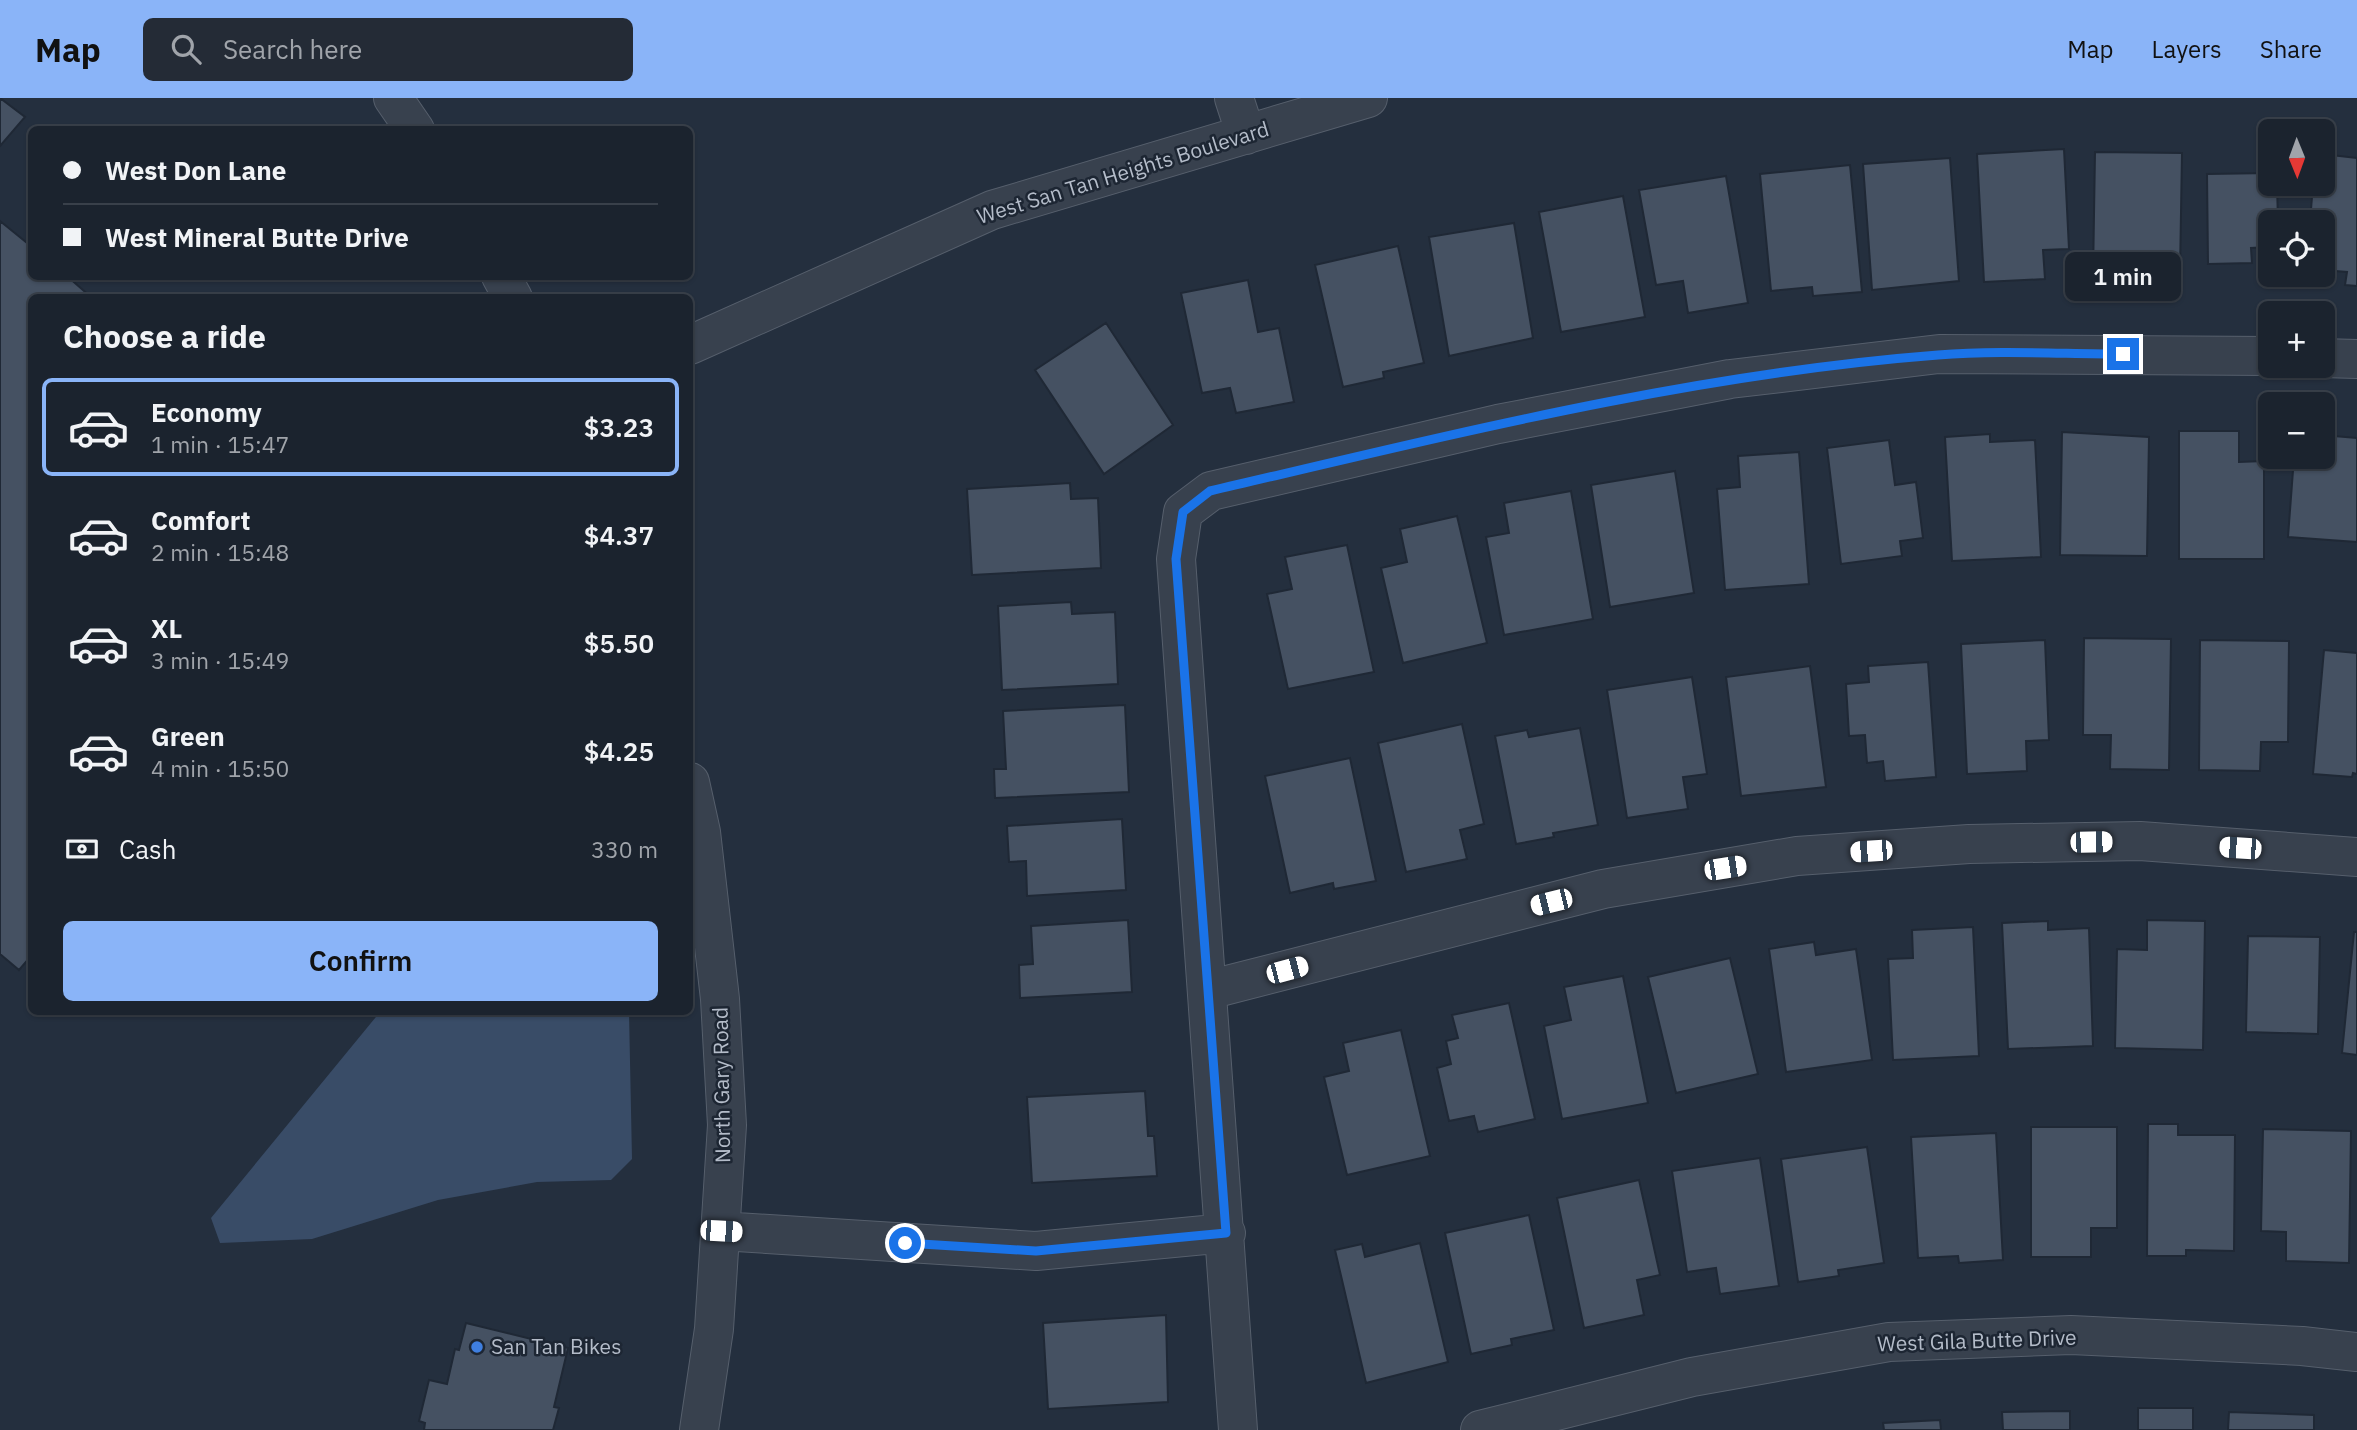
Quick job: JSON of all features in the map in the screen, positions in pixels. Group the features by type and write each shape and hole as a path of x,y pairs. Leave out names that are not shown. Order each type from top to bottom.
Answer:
{"street":[{"path":"393,98 412,126"},
{"path":"1234,98 1245,135"},
{"name":"West San Tan Heights Boulevard","path":"693,344 992,210 1368,98"},
{"path":"1238,1430 1176,559 1183,512 1210,491 1498,424 1730,379 1939,354 2258,356"},
{"path":"2335,358 2357,359"},
{"name":"North Gary Road","path":"693,796 701,832 720,999 727,1125 714,1329 699,1430"},
{"path":"1208,990 1603,888 1797,856 1969,844 2140,841 2357,857"},
{"path":"721,1231 1036,1251 1226,1233"},
{"name":"West Gila Butte Drive","path":"1480,1430 1550,1421 1692,1377 1889,1342 2071,1335 2302,1346 2357,1353"}],"water":[{"path":"378,1015 629,1015 632,1159 611,1180 537,1182 438,1200 312,1239 220,1243 211,1218"}],"building":[{"path":"0,98 25,117 0,146"},
{"path":"2064,149 2069,249 2043,250 2045,279 1984,282 1977,154"},
{"path":"2095,152 2182,153 2180,273 2132,272 2133,278 2093,277"},
{"path":"2335,155 2357,158 2357,286 2345,285 2347,272 2335,271 2335,210 2311,210 2312,196 2335,196"},
{"path":"1950,158 1959,281 1872,290 1863,164"},
{"path":"1850,165 1862,292 1813,296 1812,287 1771,291 1760,174"},
{"path":"2258,173 2258,196 2277,196 2278,210 2258,210 2258,248 2251,248 2252,263 2208,264 2207,174"},
{"path":"1726,176 1748,303 1688,313 1683,281 1656,285 1639,190"},
{"path":"1623,196 1645,317 1561,332 1539,212"},
{"path":"0,221 28,244 28,280 72,280 87,294 28,294 28,960 19,970 0,954"},
{"path":"1514,223 1533,338 1449,356 1429,237"},
{"path":"1398,246 1424,363 1383,372 1384,378 1343,387 1315,265"},
{"path":"1248,280 1258,332 1279,328 1294,402 1236,413 1230,388 1202,393 1181,293"},
{"path":"1106,323 1173,425 1104,474 1035,370"},
{"path":"2179,431 2239,431 2239,462 2258,461 2258,469 2264,469 2264,559 2179,559"},
{"path":"2062,432 2149,437 2147,556 2060,555"},
{"path":"1990,434 1990,442 2035,440 2041,557 1952,561 1945,437"},
{"path":"2335,436 2357,438 2357,542 2288,537 2293,469 2335,469"},
{"path":"1889,440 1895,485 1916,482 1923,538 1900,541 1902,556 1841,564 1827,448"},
{"path":"1799,452 1809,584 1725,590 1717,489 1740,487 1738,456"},
{"path":"1675,471 1694,593 1610,607 1591,485"},
{"path":"1070,483 1071,499 1098,498 1101,568 972,575 967,489"},
{"path":"1571,491 1593,619 1504,635 1486,537 1509,533 1504,503"},
{"path":"1457,516 1487,643 1403,663 1381,568 1407,562 1400,529"},
{"path":"1347,545 1374,672 1288,689 1267,594 1292,589 1285,557"},
{"path":"1071,602 1072,614 1115,612 1118,684 1002,690 998,606"},
{"path":"2084,638 2171,639 2169,770 2110,769 2111,735 2083,735"},
{"path":"2045,640 2049,740 2026,741 2027,771 1967,774 1961,644"},
{"path":"2200,640 2289,641 2288,742 2261,742 2260,771 2199,770"},
{"path":"2324,650 2357,653 2357,774 2353,773 2352,777 2313,774"},
{"path":"1928,662 1936,777 1885,781 1883,761 1867,763 1865,735 1849,736 1846,684 1869,682 1868,666"},
{"path":"1810,666 1826,787 1741,796 1726,677"},
{"path":"1692,677 1707,774 1683,777 1688,809 1627,818 1607,690"},
{"path":"1125,705 1129,792 995,798 994,769 1006,769 1003,711"},
{"path":"1462,724 1484,824 1460,830 1467,859 1406,872 1378,743"},
{"path":"1580,728 1598,825 1553,833 1554,837 1516,844 1495,736 1527,730 1529,737"},
{"path":"1350,758 1376,881 1334,889 1333,883 1290,893 1265,776"},
{"path":"1122,819 1126,890 1027,896 1026,861 1009,862 1007,826"},
{"path":"1128,920 1132,992 1020,998 1019,965 1033,964 1031,926"},
{"path":"2147,920 2205,921 2203,1050 2115,1048 2117,949 2147,950"},
{"path":"2048,921 2048,930 2089,928 2093,1046 2008,1049 2002,923"},
{"path":"1973,927 1979,1056 1893,1060 1888,959 1913,958 1912,930"},
{"path":"2354,932 2357,932 2357,1055 2342,1053"},
{"path":"2248,936 2320,937 2318,1034 2246,1032"},
{"path":"1814,942 1816,955 1856,949 1872,1060 1786,1072 1769,949"},
{"path":"1730,958 1758,1074 1676,1093 1648,977"},
{"path":"1623,976 1648,1103 1562,1119 1544,1026 1571,1020 1564,987"},
{"path":"1509,1003 1535,1119 1478,1132 1474,1116 1449,1121 1437,1068 1451,1064 1446,1041 1458,1038 1452,1015"},
{"path":"1401,1030 1430,1156 1347,1175 1324,1077 1349,1071 1343,1043"},
{"path":"1145,1091 1148,1136 1154,1136 1157,1176 1032,1183 1027,1097"},
{"path":"2148,1124 2178,1124 2178,1135 2235,1135 2234,1251 2186,1250 2186,1256 2147,1256"},
{"path":"2031,1127 2117,1127 2117,1228 2091,1228 2091,1257 2031,1257"},
{"path":"2263,1129 2351,1131 2349,1263 2286,1261 2286,1232 2261,1231"},
{"path":"1996,1133 2003,1260 1959,1263 1958,1256 1918,1258 1911,1137"},
{"path":"1867,1147 1884,1263 1838,1270 1839,1276 1798,1282 1781,1159"},
{"path":"1760,1158 1779,1286 1720,1294 1716,1268 1687,1272 1672,1171"},
{"path":"1639,1180 1660,1275 1637,1280 1644,1315 1584,1328 1557,1198"},
{"path":"1529,1215 1554,1330 1511,1339 1512,1345 1471,1354 1445,1233"},
{"path":"1420,1243 1448,1362 1366,1383 1335,1250 1362,1244 1365,1257"},
{"path":"1166,1315 1168,1402 1048,1409 1043,1323"},
{"path":"466,1323 568,1348 554,1407 559,1408 553,1430 424,1430 425,1423 419,1421 429,1380 447,1384 455,1349 459,1350"},
{"path":"2138,1408 2193,1408 2193,1430 2138,1430"},
{"path":"2070,1411 2070,1430 2003,1430 2002,1412"},
{"path":"2229,1412 2314,1415 2314,1430 2228,1430"},
{"path":"1940,1420 1941,1430 1884,1430 1883,1423"}],"place":[{"name":"San Tan Bikes","path":"477,1347"}],"route":[{"path":"905,1243 1036,1251 1226,1233 1176,559 1183,512 1210,491 1498,424 1730,379 1939,354 2123,354"}]}
